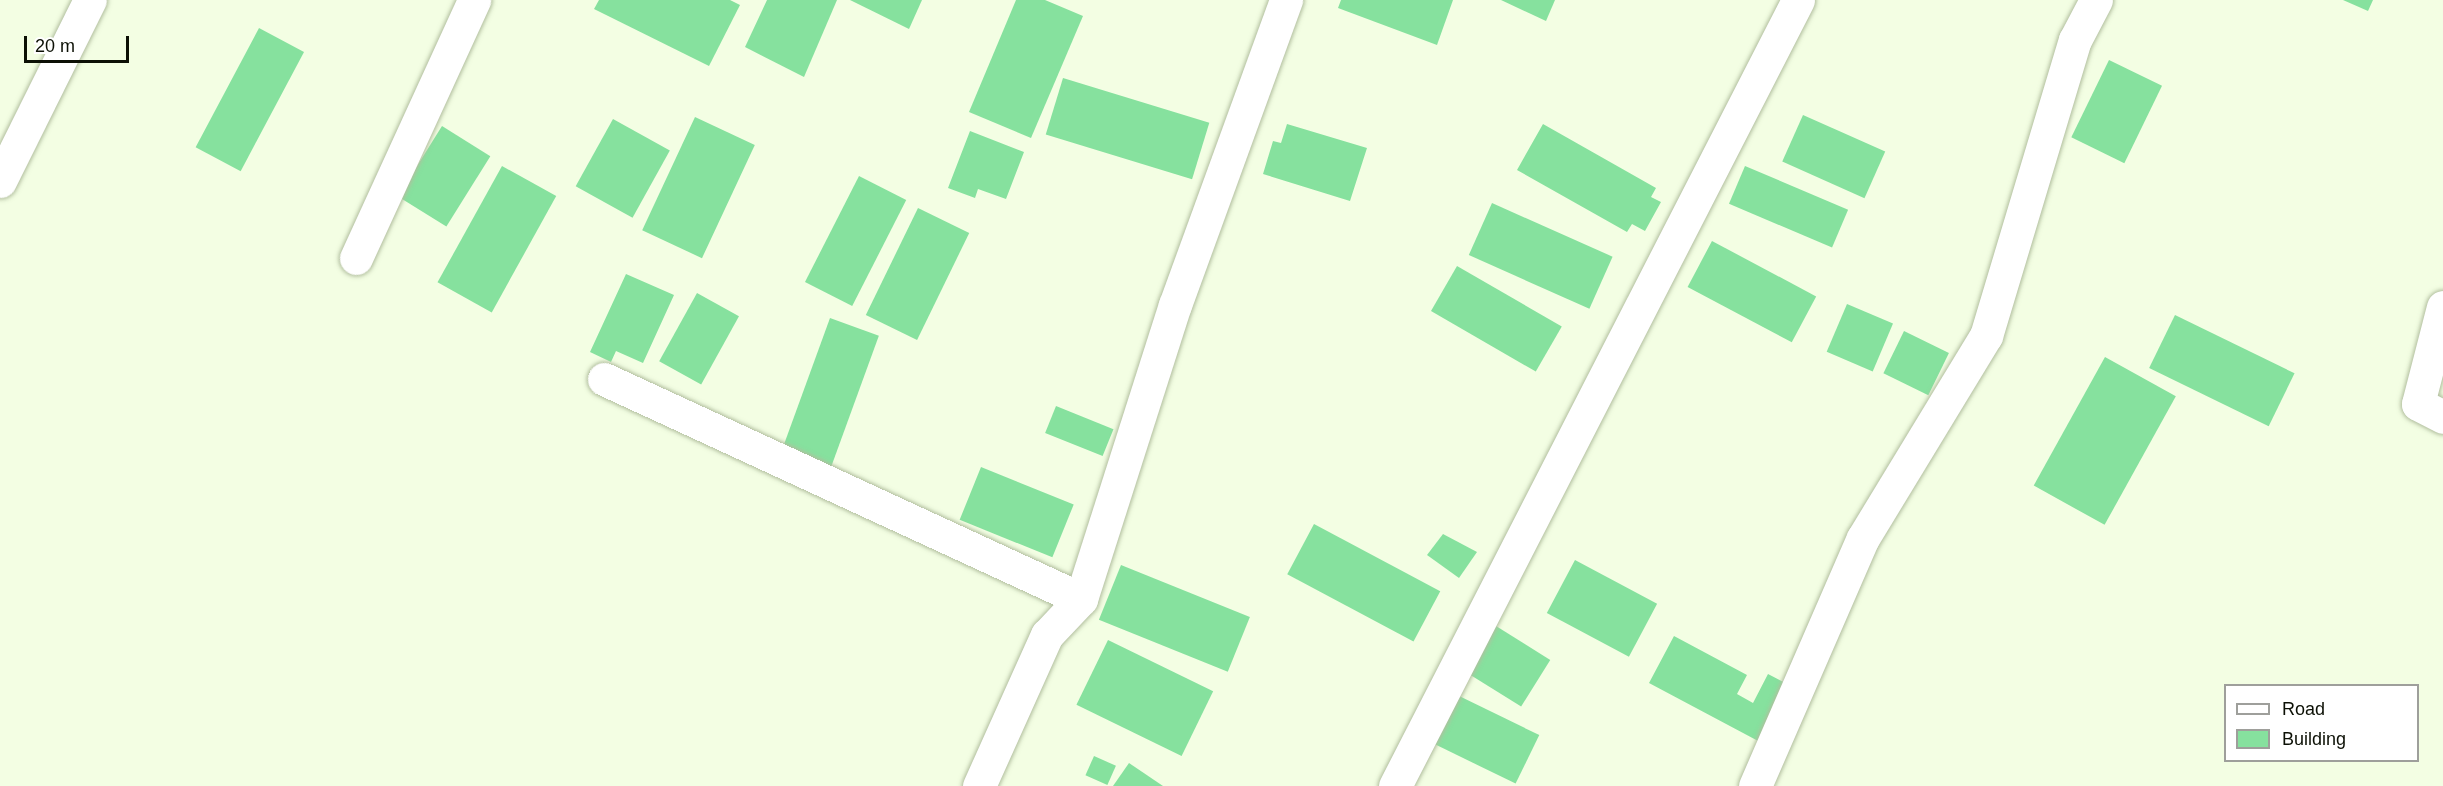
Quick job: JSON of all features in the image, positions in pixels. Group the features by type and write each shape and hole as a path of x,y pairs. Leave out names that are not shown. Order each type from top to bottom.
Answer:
{"street":[{"path":"0,181 90,0"},
{"path":"356,258 474,0"},
{"path":"978,786 1047,635 1081,599 1174,305 1286,0"},
{"path":"1395,786 1798,0"},
{"path":"1755,786 1863,538 1986,336 2075,40 2096,0"},
{"path":"2443,307 2418,404 2443,417"},
{"path":"604,378 1081,599"}],"building":[{"path":"599,0 730,0 740,5 709,66 594,9"},
{"path":"767,0 837,0 804,77 745,47"},
{"path":"850,0 922,0 909,29"},
{"path":"1016,0 1045,0 1083,16 1031,138 969,112"},
{"path":"1341,0 1453,0 1437,45 1338,8"},
{"path":"1501,0 1555,0 1546,21"},
{"path":"2343,0 2373,0 2368,11"},
{"path":"259,28 304,52 241,171 196,147"},
{"path":"2109,60 2162,86 2124,163 2071,137"},
{"path":"1063,78 1209,123 1192,179 1046,134"},
{"path":"1803,115 1885,152 1864,198 1782,162"},
{"path":"695,117 755,145 702,258 642,230"},
{"path":"613,119 670,151 633,218 576,186"},
{"path":"1287,124 1367,148 1350,201 1263,174 1273,141 1281,143"},
{"path":"1543,124 1656,188 1651,197 1661,202 1645,231 1632,224 1627,232 1517,170"},
{"path":"442,126 490,156 446,227 398,196"},
{"path":"970,131 1024,152 1006,199 978,189 975,198 948,188"},
{"path":"502,166 556,196 492,312 438,282"},
{"path":"1745,166 1848,210 1832,248 1729,204"},
{"path":"859,176 906,200 852,306 805,282"},
{"path":"1492,203 1613,257 1589,309 1469,255"},
{"path":"918,208 969,233 917,340 866,315"},
{"path":"1712,241 1816,296 1792,342 1688,287"},
{"path":"1457,266 1562,326 1536,372 1431,311"},
{"path":"626,274 674,295 643,363 616,351 611,362 590,352"},
{"path":"697,293 739,316 701,384 659,361"},
{"path":"1847,304 1893,324 1873,371 1827,352"},
{"path":"2175,315 2295,373 2269,426 2149,368"},
{"path":"830,318 879,336 831,468 782,450"},
{"path":"1904,331 1949,353 1928,395 1883,373"},
{"path":"2105,357 2176,396 2105,525 2034,486"},
{"path":"1056,406 1113,429 1103,456 1045,433"},
{"path":"981,467 1074,504 1052,557 960,520"},
{"path":"1314,524 1440,591 1414,641 1287,574"},
{"path":"1443,534 1477,552 1459,578 1427,555"},
{"path":"1575,560 1657,604 1629,657 1547,613"},
{"path":"1121,565 1250,617 1228,672 1099,620"},
{"path":"1496,626 1550,660 1521,707 1467,673"},
{"path":"1674,636 1747,675 1737,694 1753,703 1768,674 1791,686 1760,742 1649,683"},
{"path":"1108,640 1213,691 1182,756 1076,705"},
{"path":"1453,693 1539,735 1516,784 1429,742"},
{"path":"1094,756 1116,766 1107,785 1085,775"},
{"path":"1129,763 1163,786 1113,786"}]}
